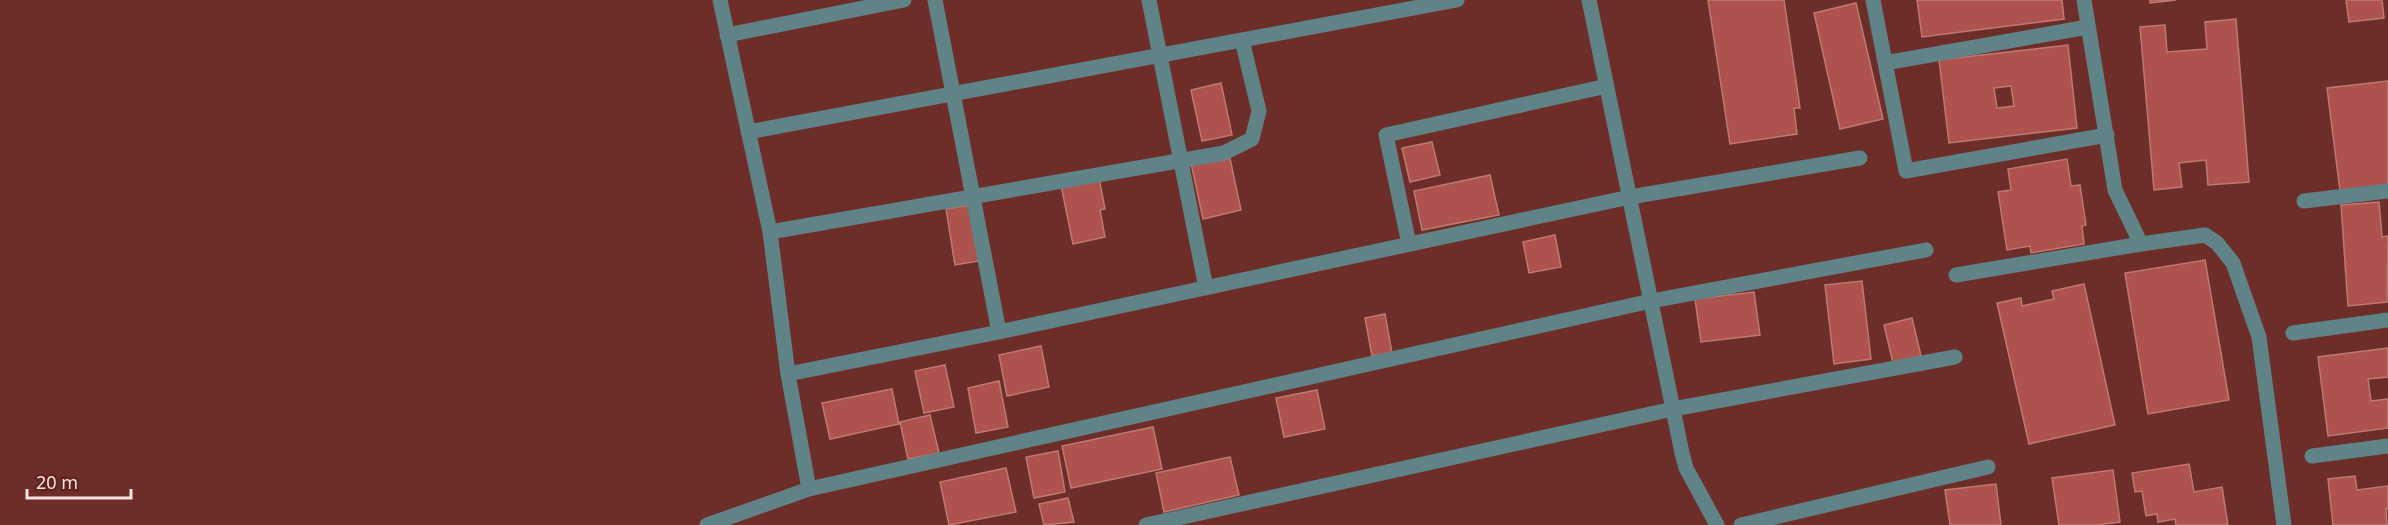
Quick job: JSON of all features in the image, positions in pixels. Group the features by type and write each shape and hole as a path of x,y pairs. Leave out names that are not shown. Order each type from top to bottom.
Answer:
{"street":[{"path":"720,0 770,232 788,374 809,489"},
{"path":"727,34 904,0"},
{"path":"935,0 999,332"},
{"path":"1149,0 1206,288"},
{"path":"748,132 1242,40 1387,6 1458,0"},
{"path":"1589,0 1686,468 1717,525"},
{"path":"1873,0 1906,171 2107,135"},
{"path":"2084,0 2115,190 2141,244"},
{"path":"1885,63 2088,27"},
{"path":"770,232 1224,153 1252,139 1259,111 1242,40"},
{"path":"1409,244 1386,135 1607,86"},
{"path":"788,374 999,332 1630,197 1860,158"},
{"path":"2304,201 2388,191"},
{"path":"1956,275 2205,235 2217,243 2233,263 2259,337 2284,525"},
{"path":"707,525 809,489 1651,301 1926,250"},
{"path":"2293,333 2388,320"},
{"path":"1146,525 1673,409 1955,357"},
{"path":"2312,456 2388,446"},
{"path":"1741,525 1988,466"}],"building":[{"path":"1708,0 1784,0 1800,108 1794,108 1797,134 1730,144"},
{"path":"1917,0 2062,0 2064,19 1922,37"},
{"path":"2150,0 2176,0 2150,3"},
{"path":"2346,0 2382,0 2384,18 2349,22"},
{"path":"1856,3 1883,119 1840,129 1814,13"},
{"path":"2236,19 2249,182 2208,185 2206,160 2179,163 2182,187 2154,190 2140,27 2165,25 2167,52 2207,49 2205,22"},
{"path":"2068,45 2077,128 1949,143 1939,60","holes":["2011,86 2014,106 1997,108 1994,88"]},
{"path":"2388,81 2388,185 2340,191 2327,88"},
{"path":"1221,83 1232,135 1202,141 1191,90"},
{"path":"1432,142 1440,175 1410,182 1402,148"},
{"path":"1229,154 1241,210 1203,219 1191,163"},
{"path":"2067,159 2071,186 2080,185 2086,225 2082,226 2084,244 2031,253 2030,246 2007,250 1998,192 2011,190 2008,169"},
{"path":"1490,175 1499,215 1422,230 1414,191"},
{"path":"1099,178 1105,209 1100,210 1105,237 1073,244 1061,185"},
{"path":"2379,202 2382,237 2388,236 2387,302 2348,306 2341,205"},
{"path":"970,205 979,261 955,265 946,209"},
{"path":"1555,235 1561,267 1529,273 1523,242"},
{"path":"2205,260 2229,400 2148,414 2125,273"},
{"path":"1862,281 1871,359 1834,364 1825,285"},
{"path":"2084,284 2115,425 2029,444 1997,303 2021,298 2022,306 2054,299 2052,291"},
{"path":"1754,292 1760,335 1701,342 1695,299"},
{"path":"1385,314 1392,353 1372,356 1365,318"},
{"path":"1912,318 1921,356 1893,363 1884,325"},
{"path":"1041,346 1049,387 1007,396 999,355"},
{"path":"2388,348 2388,377 2368,379 2371,401 2388,399 2388,428 2328,436 2318,357"},
{"path":"945,365 954,407 924,413 915,371"},
{"path":"999,381 1008,427 976,433 968,388"},
{"path":"892,389 899,424 830,439 822,403"},
{"path":"1317,390 1325,429 1284,437 1276,398"},
{"path":"930,415 939,453 908,459 900,422"},
{"path":"1153,427 1162,469 1071,488 1062,446"},
{"path":"1058,451 1065,492 1034,498 1026,457"},
{"path":"1230,457 1239,495 1164,512 1156,473"},
{"path":"2189,464 2194,492 2222,487 2228,525 2176,525 2175,519 2158,522 2157,514 2146,516 2142,491 2135,492 2132,473"},
{"path":"1006,468 1016,512 949,525 940,482"},
{"path":"2113,470 2120,522 2096,525 2059,525 2052,478"},
{"path":"2355,476 2357,490 2388,486 2387,525 2333,525 2328,479"},
{"path":"1996,484 2001,525 1950,525 1945,490"},
{"path":"1068,498 1074,522 1044,525 1039,504"}]}
